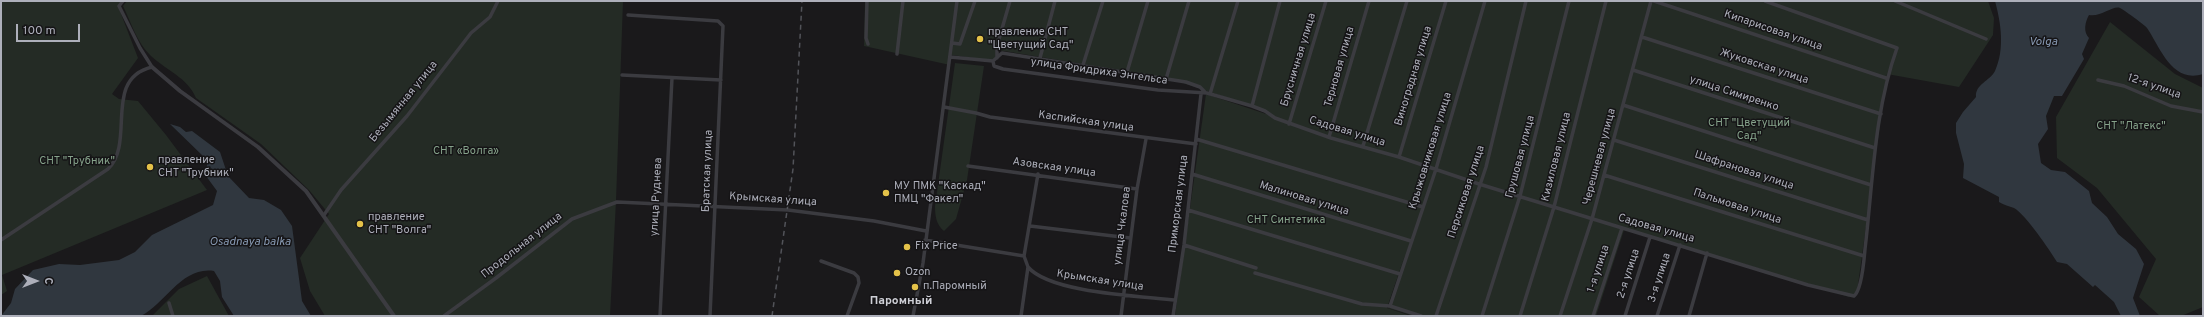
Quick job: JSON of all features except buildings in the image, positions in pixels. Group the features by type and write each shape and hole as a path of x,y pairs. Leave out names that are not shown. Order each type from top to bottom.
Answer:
{"street":[{"path":"123,1 119,6 140,48 152,67 180,91 258,147 306,191 394,316"},
{"name":"Безымянная улица","path":"324,215 341,190 407,116 471,33 490,17 498,1"},
{"path":"867,1 866,38 868,44"},
{"path":"897,54 903,1"},
{"path":"914,316 944,107 957,1"},
{"path":"952,43 960,44 975,1"},
{"path":"993,61 996,58 997,46 1010,1"},
{"path":"1040,58 1055,1"},
{"path":"1082,65 1103,1"},
{"path":"1127,72 1148,1"},
{"path":"1166,78 1189,1"},
{"path":"1210,94 1238,1"},
{"path":"1252,106 1280,1"},
{"name":"Брусничная улица","path":"1289,124 1326,1"},
{"name":"Терновая улица","path":"1329,137 1369,1"},
{"path":"1363,146 1407,1"},
{"name":"Виноградная улица","path":"1399,157 1446,1"},
{"name":"Крыжовниковая улица","path":"1390,306 1436,169 1485,1"},
{"name":"Персиковая улица","path":"1436,316 1479,184 1486,167 1526,1"},
{"name":"Грушовая улица","path":"1482,316 1520,196 1569,1"},
{"name":"Кизиловая улица","path":"1520,316 1554,207 1606,1"},
{"name":"Черешневая улица","path":"1560,316 1592,219 1652,1"},
{"name":"Кипарисовая улица","path":"1652,1 1886,78"},
{"name":"Садовая улица","path":"1210,94 1252,106 1289,124 1329,137 1399,157 1479,184 1650,237 1851,297 1858,290 1864,256 1876,148 1886,78 1897,48 1765,1"},
{"path":"1895,1 1986,39"},
{"name":"Братская улица","path":"628,15 718,21 723,26 710,316"},
{"name":"Жуковская улица","path":"1642,37 1881,114"},
{"name":"улица Фридриха Энгельса","path":"996,58 1002,53 1166,78 1195,85 1210,94"},
{"name":"улица Фридриха Энгельса","path":"950,57 993,61 994,66 1003,69 1210,94"},
{"path":"1,240 113,164 118,152 124,96 128,84 136,72 152,67"},
{"name":"улица Симиренко","path":"1633,70 1876,148"},
{"path":"622,75 721,80"},
{"name":"улица Руднева","path":"660,316 672,78"},
{"name":"12-я улица","path":"2098,80 2124,86 2171,106 2203,112"},
{"name":"Приморская улица","path":"1173,316 1184,245 1201,94"},
{"path":"1623,105 1872,185"},
{"name":"Каспийская улица","path":"944,107 990,117 1146,139 1196,142"},
{"name":"улица Чкалова","path":"1121,316 1130,238 1146,139"},
{"name":"Шафрановая улица","path":"1614,140 1868,220"},
{"path":"1196,142 1423,207"},
{"name":"Азовская улица","path":"968,166 1038,174 1137,189"},
{"path":"1020,316 1028,267 1024,256 1038,174"},
{"name":"Малиновая улица","path":"1192,174 1412,241"},
{"name":"Пальмовая улица","path":"1604,175 1864,256"},
{"name":"Крымская улица","path":"617,202 716,205 826,214 926,230"},
{"name":"Продольная улица","path":"444,316 572,219 617,202"},
{"path":"1188,210 1400,274"},
{"path":"1030,226 1130,238"},
{"name":"1-я улица","path":"1594,316 1622,228"},
{"name":"2-я улица","path":"1625,316 1650,237"},
{"path":"925,240 1024,256"},
{"path":"1184,245 1256,268"},
{"name":"3-я улица","path":"1657,316 1680,245"},
{"path":"1688,316 1707,253"},
{"path":"821,261 854,273 858,277 859,282 848,316"},
{"name":"Крымская улица","path":"1028,267 1034,274 1055,284 1123,295 1175,300"},
{"path":"1256,274 1362,304 1390,306 1421,316"},
{"path":"169,303 173,316"}],"green space":[{"name":"СНТ \"Трубник\"","path":"1,1 122,1 118,6 138,58 112,94 119,99 138,101 166,135 207,190 2,275 7,291 1,295"},
{"name":"СНТ «Волга»","path":"127,1 623,1 616,201 610,316 325,316 310,291 300,258 329,214 309,190 261,144 196,98 188,85 146,51 138,39 123,6"},
{"name":"СНТ \"Цветущий Сад\"","path":"865,1 1988,1 1994,18 1993,35 1959,87 1887,74 1857,292 1849,297 1747,265 1624,230 1596,316 1414,316 1388,308 1405,255 1387,308 1411,316 1177,316 1175,315 1206,94 1272,116 1267,111 1168,78 998,50 995,61 952,55 950,65 864,46"},
{"name":"СНТ \"Латекс\"","path":"2110,22 2175,74 2203,88 2203,307 2181,316 2160,316 2139,297 2156,259 2097,188 2057,158 2056,117"},
{"path":"955,63 984,66 967,180 956,219 944,231 938,223 935,206"},
{"path":"207,276 229,316 152,316 179,289"}],"water":[{"name":"Volga","path":"1995,1 2203,1 2203,74 2192,76 2183,74 2175,69 2162,54 2147,28 2120,8 2114,8 2098,14 2089,15 2085,27 2089,38 2082,54 2084,59 2062,96 2054,96 2046,116 2048,129 2038,144 2041,163 2051,170 2065,172 2089,191 2092,203 2107,217 2118,234 2136,249 2144,264 2133,298 2140,316 2121,316 2114,302 2095,285 2093,287 2067,264 2057,262 2037,233 2019,212 2014,208 1999,202 1999,197 1963,178 1964,164 1956,133 1956,123 1976,97 1976,93 1980,86 1993,74 1998,63 2001,36"},
{"name":"Osadnaya balka","path":"170,124 180,127 186,132 192,131 220,152 228,176 249,198 264,200 281,210 292,226 302,301 311,316 234,316 222,297 220,281 214,271 203,271 193,274 183,280 150,310 141,316 1,316 11,303 15,289 33,270 59,264 80,265 119,260 135,252 152,235 213,205 217,191 206,176 207,164 204,157"}],"railway":[{"path":"772,316 793,169 802,1"}],"place":[{"name":"правление СНТ \"Цветущий Сад\"","path":"980,39"},
{"name":"правление СНТ \"Трубник\"","path":"150,167"},
{"name":"МУ ПМК \"Каскад\" ПМЦ \"Факел\"","path":"886,193"},
{"name":"правление СНТ \"Волга\"","path":"360,224"},
{"name":"Fix Price","path":"907,247"},
{"name":"Ozon","path":"897,273"},
{"name":"п.Паромный","path":"915,287"}],"district":[{"name":"Паромный","path":"901,302"}],"park label":[{"name":"СНТ Синтетика","path":"1286,221"}]}
